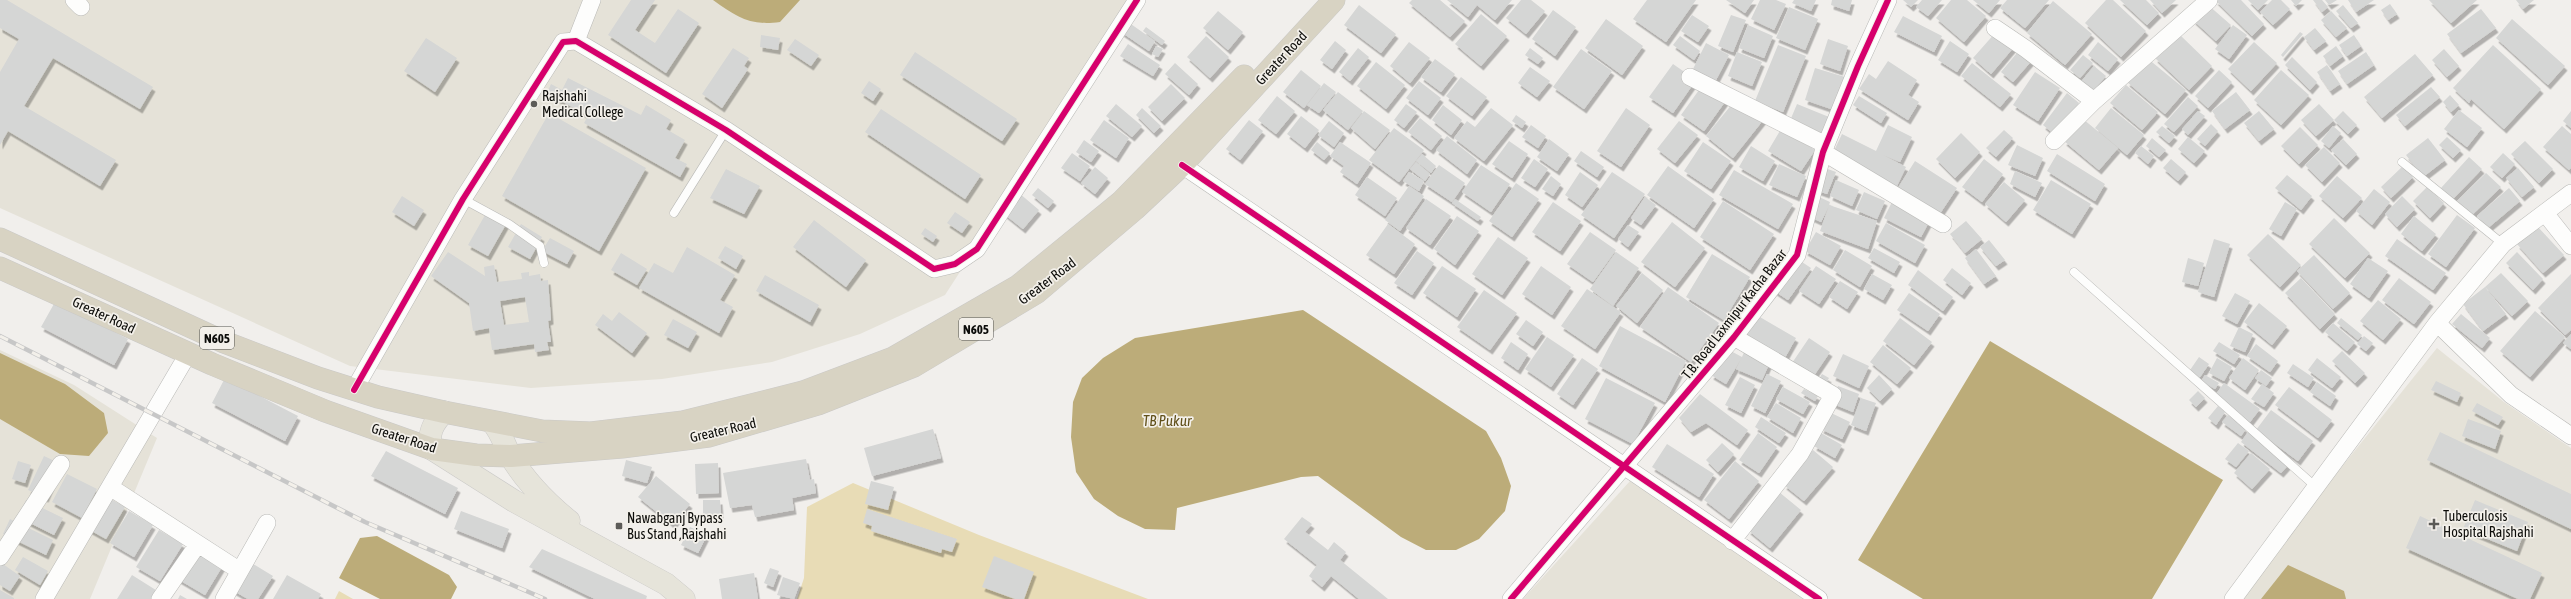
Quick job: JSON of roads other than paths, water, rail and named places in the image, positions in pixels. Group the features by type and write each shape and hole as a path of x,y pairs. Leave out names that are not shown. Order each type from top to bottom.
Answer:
{"highway":[{"name":"Greater Road","path":"0,268 188,354 325,411 432,449 476,455 511,456 622,447 710,436 818,404 914,366 1036,293 1135,209 1182,165 1314,0"},
{"name":"Greater Road","path":"0,239 224,342 354,390 444,412 542,431 591,433 683,422 803,392 893,358 1018,286 1121,202 1334,0"}],"main road":[{"path":"444,412 436,421 431,430 430,442 432,449 472,476 666,584 684,599"},
{"path":"492,422 499,430 511,456 546,500 607,552"}],"street":[{"path":"576,41 592,0"},
{"path":"354,390 463,199 563,42 576,41 726,130 934,269 955,264 976,249 1137,0"},
{"name":"T.B. Road Laxmipur Kacha Bazar","path":"1511,599 1734,338 1797,255 1824,149 1858,66 1888,0"},
{"path":"2054,141 2094,101 2209,0"},
{"path":"1994,28 2026,49 2094,101"},
{"path":"1690,77 1824,149 1875,185 1943,224"},
{"path":"1182,165 1819,599"},
{"path":"2233,599 2437,323 2503,244 2571,193"},
{"path":"2545,213 2571,246"},
{"path":"2437,323 2511,395 2571,436"},
{"path":"1732,541 1800,454 1833,395 1734,338"},
{"path":"44,599 188,354"},
{"path":"0,556 61,464"},
{"path":"110,487 240,570"},
{"path":"224,599 268,524"},
{"path":"160,599 198,544"}],"lane":[{"path":"674,213 726,130"},
{"path":"2402,162 2503,244"},
{"path":"463,199 509,224 540,246 544,263"},
{"path":"2074,272 2316,488"}],"water":[{"path":"713,0 800,0 780,22 760,23 744,19"},
{"name":"TB Pukur","path":"1303,310 1486,431 1501,458 1511,486 1505,511 1479,539 1456,550 1426,550 1401,537 1318,476 1301,477 1177,508 1175,530 1145,529 1118,516 1094,499 1076,472 1071,437 1073,402 1082,378 1103,358 1135,338"},
{"path":"1990,341 2223,480 2152,599 1923,599 1858,560"},
{"path":"0,353 65,384 104,413 108,433 89,456 60,454 0,419"},
{"path":"377,536 449,575 457,587 451,599 380,599 339,578 360,538"},
{"path":"2288,565 2344,591 2346,599 2261,599"}],"railway":[{"path":"0,336 365,522 545,599"}],"place":[{"name":"Rajshahi Medical College","path":"534,104"},
{"name":"Tuberculosis Hospital Rajshahi","path":"2434,524"},
{"name":"Nawabganj Bypass Bus Stand ,Rajshahi","path":"619,526"}]}
